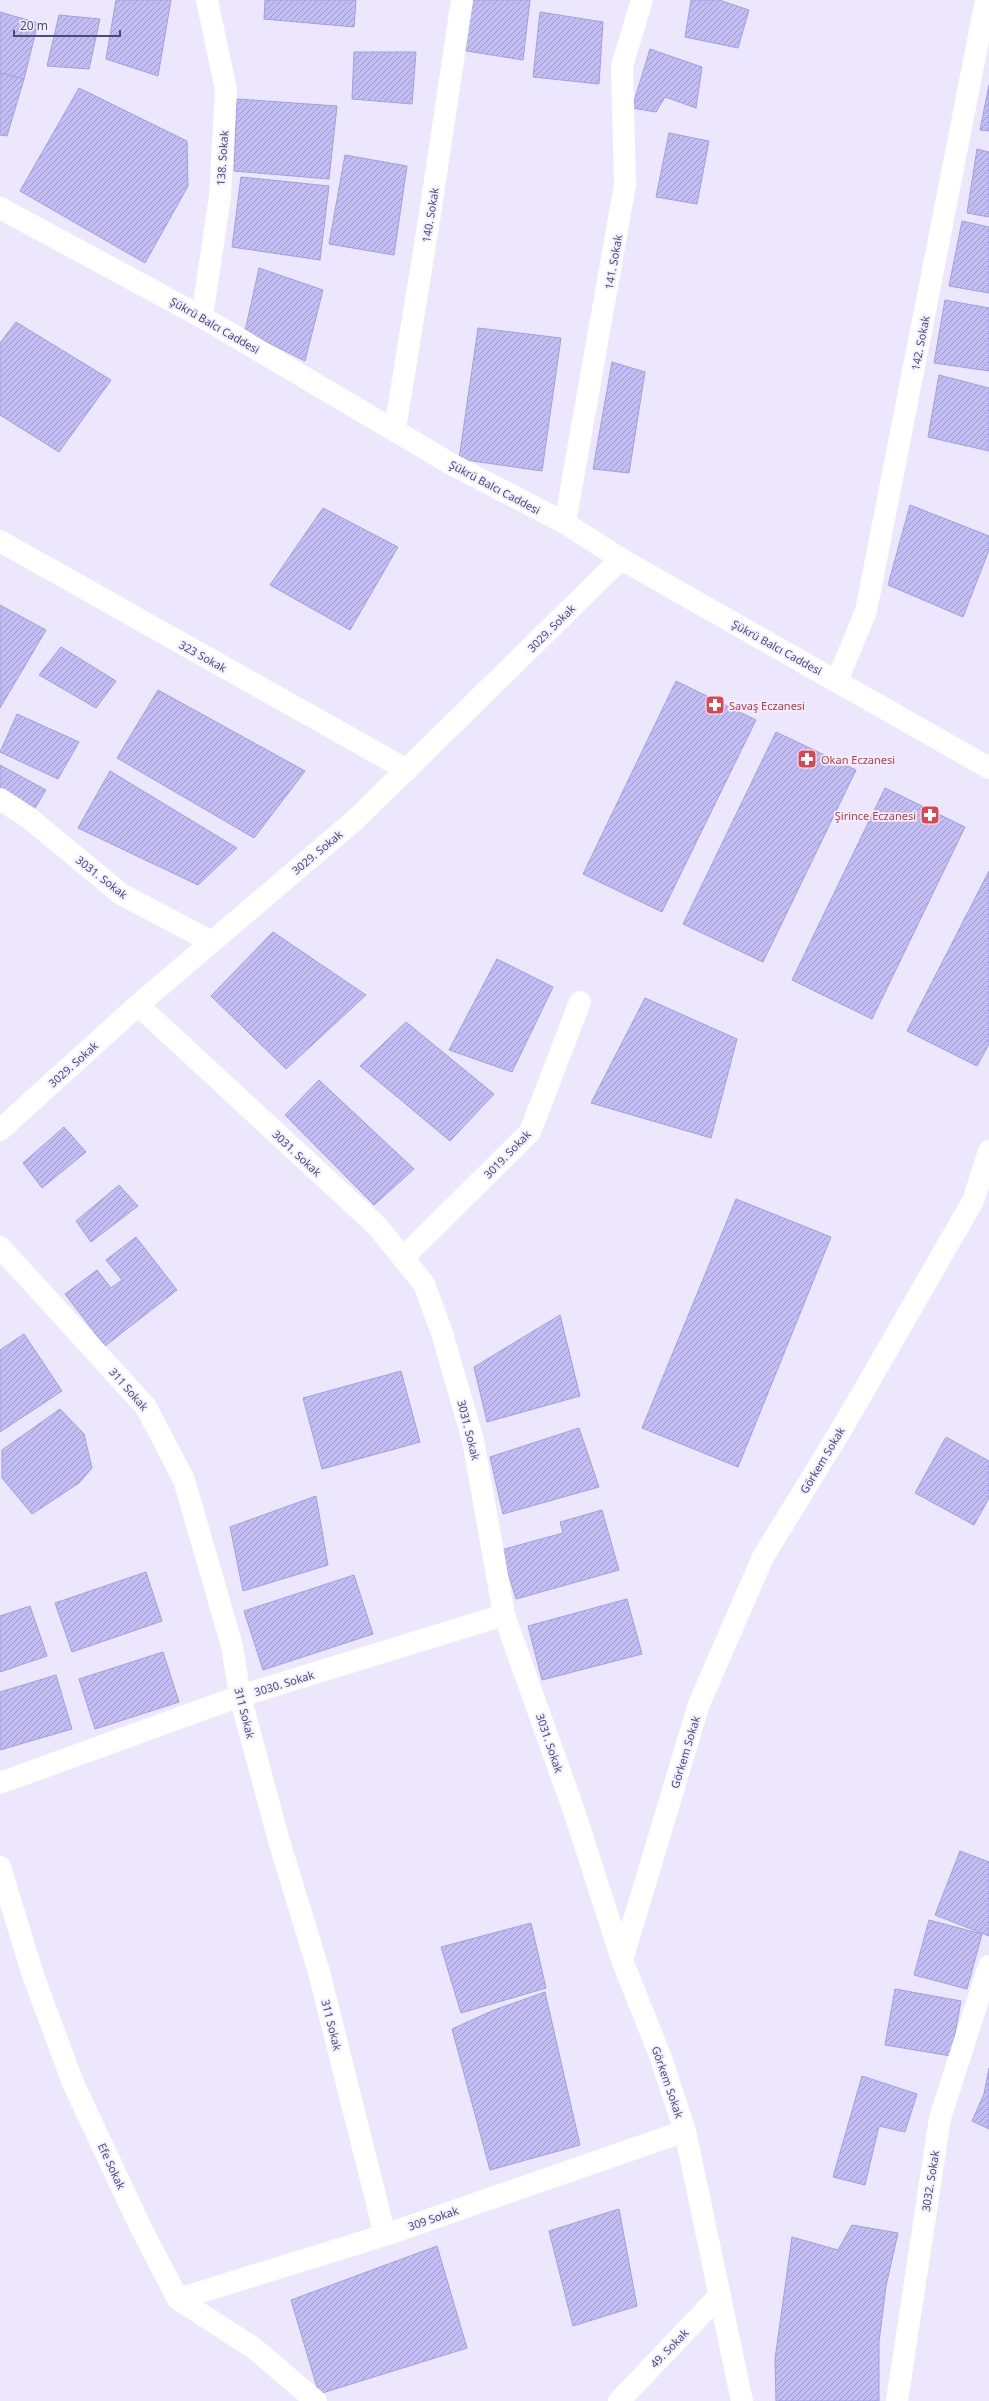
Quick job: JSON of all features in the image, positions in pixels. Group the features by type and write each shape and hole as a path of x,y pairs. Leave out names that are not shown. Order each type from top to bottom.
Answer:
{"street":[{"name":"138. Sokak","path":"202,316 220,196 226,90 207,0"},
{"name":"140. Sokak","path":"394,429 429,222 462,0"},
{"name":"141. Sokak","path":"565,523 625,185 622,66 642,0"},
{"name":"142. Sokak","path":"837,681 866,611 986,0"},
{"name":"Şükrü Balcı Caddesi","path":"0,208 202,316 453,465 565,523 621,559 837,681 946,745 989,768"},
{"name":"323 Sokak","path":"0,541 407,770"},
{"name":"3029. Sokak","path":"0,1130 138,1005 355,820 621,559"},
{"name":"3031. Sokak","path":"0,799 29,818 121,894 212,942"},
{"name":"3019. Sokak","path":"403,1258 530,1132 580,1002"},
{"name":"3031. Sokak","path":"138,1005 377,1226 424,1284 442,1333 473,1440 504,1615 574,1811 622,1960"},
{"name":"Görkem Sokak","path":"742,2401 684,2131 661,2058 622,1960 699,1704 763,1557 844,1425 973,1201 989,1151"},
{"name":"311 Sokak","path":"0,1247 146,1407 184,1480 232,1646 240,1696 279,1842 319,1972 385,2234"},
{"name":"3030. Sokak","path":"0,1783 240,1696 504,1615"},
{"name":"Efe Sokak","path":"0,1867 33,1975 73,2082 141,2228 178,2299 255,2349 316,2401"},
{"name":"3032. Sokak","path":"896,2401 940,2118 989,1966"},
{"name":"309 Sokak","path":"178,2299 385,2234 684,2131"},
{"name":"49. Sokak","path":"619,2401 720,2295"}],"building":[{"path":"116,0 171,0 158,76 106,59"},
{"path":"265,0 356,0 354,27 264,19"},
{"path":"465,0 530,0 523,60 454,49"},
{"path":"691,0 719,0 749,10 738,48 685,37"},
{"path":"0,12 38,23 24,79 0,73"},
{"path":"540,12 603,22 599,84 533,77"},
{"path":"59,15 100,19 89,69 47,66"},
{"path":"650,49 702,67 696,108 665,97 656,112 632,108"},
{"path":"354,52 416,52 412,104 352,99"},
{"path":"0,73 24,79 7,136 0,135"},
{"path":"989,85 989,131 980,130"},
{"path":"79,88 187,141 188,186 145,263 20,191"},
{"path":"237,99 337,106 329,179 234,171"},
{"path":"669,133 709,141 697,204 656,197"},
{"path":"977,149 989,152 989,217 967,213"},
{"path":"345,155 407,166 394,255 329,244"},
{"path":"241,177 329,186 320,260 232,247"},
{"path":"962,221 989,227 989,293 949,286"},
{"path":"259,268 323,290 305,361 245,331"},
{"path":"945,300 989,308 989,371 934,363"},
{"path":"16,322 111,380 59,452 0,415 0,343"},
{"path":"478,328 561,338 542,471 459,459"},
{"path":"612,362 645,372 629,473 593,469"},
{"path":"939,375 989,388 989,451 928,437"},
{"path":"910,505 989,536 989,550 963,617 888,585"},
{"path":"323,508 398,547 350,630 270,585"},
{"path":"0,605 46,630 0,708"},
{"path":"61,647 116,681 96,708 39,675"},
{"path":"676,681 756,720 662,912 583,874"},
{"path":"158,690 305,771 254,838 117,758"},
{"path":"17,714 79,742 58,779 0,752"},
{"path":"776,732 856,770 763,962 683,924"},
{"path":"0,765 46,790 29,818 0,799"},
{"path":"110,771 237,848 198,885 78,828"},
{"path":"885,788 965,827 872,1019 792,980"},
{"path":"989,871 989,1044 977,1066 907,1031"},
{"path":"273,932 366,995 286,1069 211,996"},
{"path":"497,959 553,987 512,1072 449,1050"},
{"path":"645,998 737,1039 711,1138 591,1103"},
{"path":"406,1022 494,1094 450,1141 360,1066"},
{"path":"319,1080 414,1169 374,1205 285,1115"},
{"path":"64,1127 86,1152 42,1188 23,1163"},
{"path":"119,1185 138,1206 91,1242 76,1221"},
{"path":"736,1199 831,1237 738,1467 642,1428"},
{"path":"136,1237 177,1290 105,1346 65,1294 97,1270 111,1288 122,1280 106,1260"},
{"path":"560,1315 580,1396 487,1422 474,1367"},
{"path":"24,1334 62,1391 0,1432 0,1350"},
{"path":"401,1371 420,1442 322,1469 303,1398"},
{"path":"60,1409 84,1434 92,1468 79,1483 32,1514 2,1478 2,1450"},
{"path":"579,1428 599,1487 503,1514 490,1457"},
{"path":"946,1437 989,1461 989,1498 974,1525 915,1493"},
{"path":"316,1496 328,1565 243,1591 230,1527"},
{"path":"602,1510 619,1570 516,1599 501,1550 563,1533 560,1522"},
{"path":"146,1572 162,1621 72,1652 55,1603"},
{"path":"354,1575 373,1634 263,1670 244,1611"},
{"path":"627,1599 642,1654 542,1680 528,1626"},
{"path":"30,1606 47,1656 0,1672 0,1616"},
{"path":"163,1652 179,1702 95,1729 79,1679"},
{"path":"56,1675 72,1729 0,1750 0,1692"},
{"path":"960,1851 989,1862 989,1936 935,1915"},
{"path":"929,1920 982,1934 967,1989 914,1975"},
{"path":"531,1923 546,1988 461,2013 441,1947"},
{"path":"895,1989 961,2001 951,2056 885,2045"},
{"path":"545,1992 580,2145 490,2170 452,2029 494,2010"},
{"path":"989,2068 989,2129 972,2121 984,2094"},
{"path":"862,2076 917,2094 905,2132 879,2126 865,2185 833,2177"},
{"path":"619,2209 637,2306 573,2326 549,2231"},
{"path":"852,2225 898,2233 886,2286 879,2342 879,2401 776,2401 775,2359 792,2237 838,2250"},
{"path":"437,2246 467,2348 319,2394 291,2300"}],"place":[{"name":"Savaş Eczanesi","path":"715,705"},
{"name":"Okan Eczanesi","path":"807,759"},
{"name":"Şirince Eczanesi","path":"930,815"}]}
